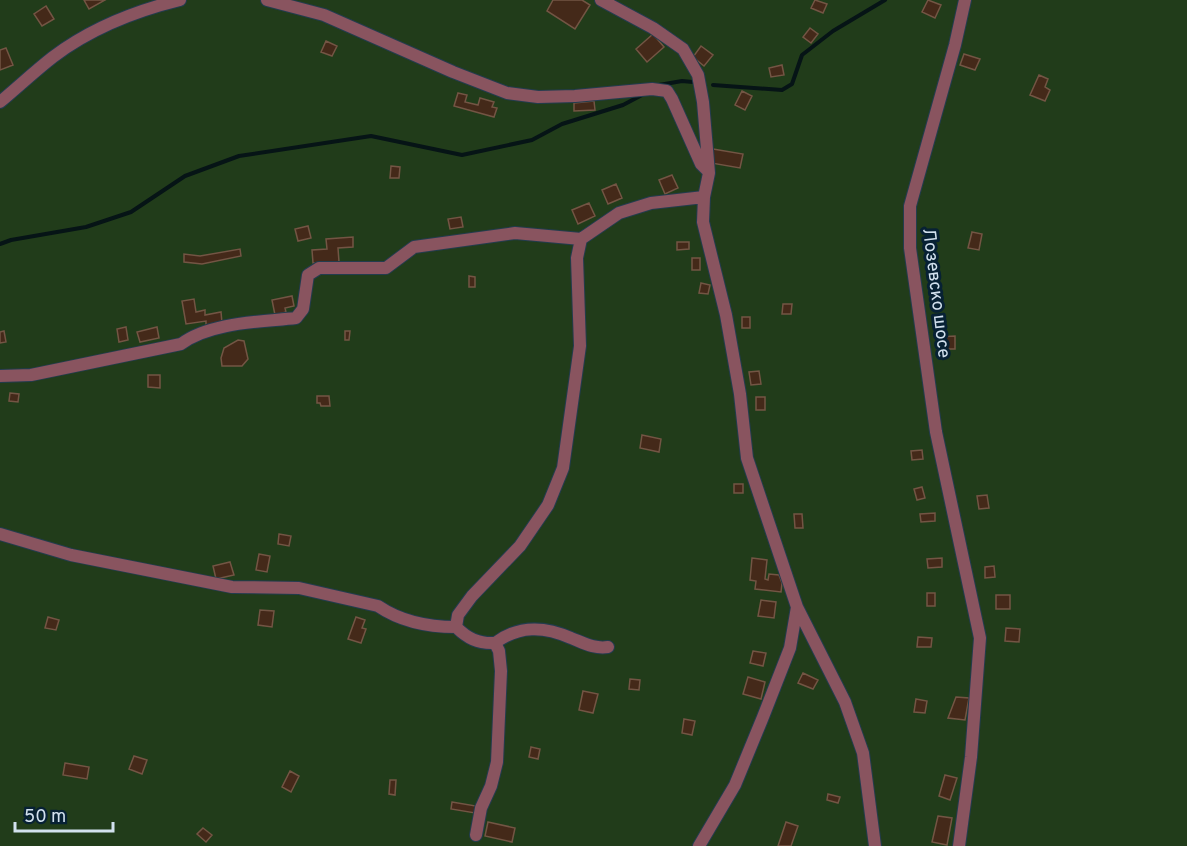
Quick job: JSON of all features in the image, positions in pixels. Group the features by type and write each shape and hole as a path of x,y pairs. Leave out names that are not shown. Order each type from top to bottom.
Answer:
{"street":[{"path":"0,102 53,57 79,40 106,26 159,5 180,0"},
{"path":"267,0 324,15 453,72 507,93 538,97 652,89 667,91 701,164 709,172"},
{"path":"601,0 653,28 683,49 698,75 703,102 709,172 704,197 703,222 726,315 740,394 747,458 797,607 844,702 863,753 875,846"},
{"name":"Лозевско шосе","path":"959,846 971,757 980,638 936,432 910,248 910,206 956,45 965,0"},
{"path":"0,376 31,375 181,344 189,338 228,326 296,318 303,309 308,275 319,268 386,268 414,247 515,233 581,239 619,213 651,203 704,197"},
{"path":"456,627 458,615 472,596 520,546 548,505 563,468 580,346 577,258 581,239"},
{"path":"0,534 71,555 232,587 299,588 378,606 388,613 433,627 456,627 465,636 482,644 495,643 507,634 532,628 559,633 596,648 608,647"},
{"path":"699,846 735,785 764,717 790,648 797,607"},
{"path":"476,835 497,762 501,671 499,651 495,643"}],"green space":[{"path":"0,0 1187,0 1187,846 0,846"}],"building":[{"path":"84,0 105,0 89,9"},
{"path":"553,0 582,0 590,5 575,29 547,11"},
{"path":"815,0 827,4 823,13 811,8"},
{"path":"928,0 941,5 935,18 922,12"},
{"path":"46,6 54,19 42,26 34,14"},
{"path":"810,28 818,34 811,43 803,37"},
{"path":"653,34 664,47 647,62 636,49"},
{"path":"326,41 337,46 332,56 321,52"},
{"path":"701,46 713,55 704,66 693,57"},
{"path":"6,48 13,65 0,70 0,50"},
{"path":"964,54 980,59 975,70 960,65"},
{"path":"782,65 784,75 771,77 769,68"},
{"path":"1039,75 1048,79 1045,87 1050,90 1045,101 1030,95"},
{"path":"742,91 752,96 745,110 735,105"},
{"path":"458,93 467,95 465,102 478,105 480,98 494,102 492,107 497,108 494,117 454,106"},
{"path":"594,101 595,110 574,111 574,103"},
{"path":"713,149 743,154 740,168 711,163"},
{"path":"391,166 400,167 399,178 390,178"},
{"path":"672,175 678,188 665,194 659,180"},
{"path":"616,184 622,198 608,204 602,190"},
{"path":"589,203 595,216 578,224 572,210"},
{"path":"461,217 463,227 450,229 448,219"},
{"path":"308,226 311,238 298,241 295,229"},
{"path":"972,232 982,234 979,250 968,248"},
{"path":"353,237 353,247 338,248 339,262 313,263 312,250 327,249 326,239"},
{"path":"677,242 689,242 689,249 677,250"},
{"path":"240,249 241,256 202,264 184,262 184,254 200,256"},
{"path":"692,258 700,258 700,270 692,270"},
{"path":"469,276 475,277 475,287 469,287"},
{"path":"701,283 710,285 708,294 699,293"},
{"path":"292,296 294,306 285,308 286,312 275,315 272,300"},
{"path":"194,299 196,312 205,310 205,315 221,312 222,323 206,325 206,321 186,324 182,301"},
{"path":"783,304 792,304 791,314 782,314"},
{"path":"742,317 750,317 750,328 742,328"},
{"path":"126,327 128,340 119,342 117,329"},
{"path":"157,327 159,338 140,342 137,332"},
{"path":"4,331 6,342 0,343 0,332"},
{"path":"345,331 350,331 349,340 345,340"},
{"path":"955,336 955,349 937,349 937,337"},
{"path":"238,340 244,341 248,359 242,366 222,366 221,358 224,348"},
{"path":"759,371 761,384 751,385 749,372"},
{"path":"148,375 160,375 160,388 148,387"},
{"path":"10,393 19,394 18,402 9,401"},
{"path":"317,396 329,396 330,406 321,406 317,403"},
{"path":"756,397 765,397 765,410 756,410"},
{"path":"642,435 661,439 659,452 640,448"},
{"path":"922,450 923,459 912,460 911,451"},
{"path":"734,484 743,484 743,493 734,493"},
{"path":"922,487 925,498 917,500 914,489"},
{"path":"987,495 989,508 979,509 977,496"},
{"path":"935,513 935,521 921,522 920,514"},
{"path":"794,514 802,514 803,528 795,528"},
{"path":"279,534 291,536 289,546 278,544"},
{"path":"259,554 270,556 267,572 256,570"},
{"path":"752,558 767,560 765,579 768,580 769,574 779,575 782,583 781,592 755,589 756,581 750,580"},
{"path":"942,558 942,567 928,568 927,559"},
{"path":"230,562 234,575 216,579 213,566"},
{"path":"994,566 995,577 985,578 985,567"},
{"path":"927,593 935,593 935,606 927,606"},
{"path":"996,595 1010,595 1010,609 996,609"},
{"path":"761,600 776,602 774,618 758,616"},
{"path":"260,610 274,611 272,627 258,625"},
{"path":"48,617 59,620 56,630 45,628"},
{"path":"356,617 365,620 362,628 366,629 361,643 348,639"},
{"path":"1006,628 1020,629 1019,642 1005,641"},
{"path":"918,637 932,638 931,647 917,647"},
{"path":"753,651 766,653 763,666 750,663"},
{"path":"803,673 818,680 813,689 798,683"},
{"path":"748,677 765,682 761,699 743,694"},
{"path":"630,679 640,680 639,690 629,689"},
{"path":"583,691 598,694 593,713 579,710"},
{"path":"956,697 969,698 965,720 948,718"},
{"path":"916,699 927,701 925,713 914,712"},
{"path":"684,719 695,721 692,735 682,733"},
{"path":"531,747 540,749 538,759 529,757"},
{"path":"134,756 147,760 142,774 129,769"},
{"path":"65,763 89,767 87,779 63,775"},
{"path":"290,771 299,776 291,792 282,787"},
{"path":"945,775 957,778 950,800 939,796"},
{"path":"390,780 396,780 395,795 389,794"},
{"path":"828,794 840,797 838,803 827,800"},
{"path":"452,802 476,806 475,813 451,809"},
{"path":"938,816 952,818 947,845 932,842"},
{"path":"488,822 515,828 512,842 485,836"},
{"path":"786,822 798,826 791,846 778,846"},
{"path":"203,828 212,835 206,842 197,834"}],"waterway":[{"path":"713,85 782,90 792,84 802,55 833,31 885,0"},
{"path":"659,85 682,81 693,82"},
{"path":"0,244 86,227 131,212 185,176 239,156 371,136 462,155 532,140 562,124 623,105 642,95"}]}
